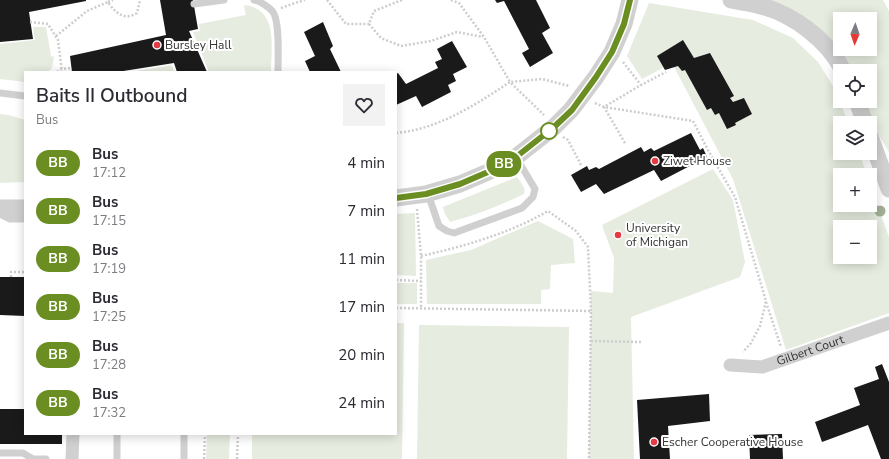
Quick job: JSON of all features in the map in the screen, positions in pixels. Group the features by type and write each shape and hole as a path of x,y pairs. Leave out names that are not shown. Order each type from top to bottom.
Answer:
{"street":[{"path":"397,198 428,193 467,181 488,172 516,157 554,127 572,110 612,52 624,24 630,0"},
{"path":"731,0 762,6 789,18 820,39 840,64"},
{"path":"877,156 889,189"},
{"path":"0,208 24,208"},
{"name":"Gilbert Court","path":"730,365 762,366 889,324"},
{"path":"72,459 73,435"}],"lane":[{"path":"194,4 224,0"},
{"path":"254,0 259,1 273,12 278,27 278,71"},
{"path":"0,93 24,96"},
{"path":"428,193 439,226 454,233 522,208 533,197 535,189 516,157"},
{"path":"0,214 10,219 24,219"},
{"path":"117,435 117,459"},
{"path":"184,435 184,459"},
{"path":"0,453 23,454 33,459 46,459"}],"path":[{"path":"56,36 87,11 114,0"},
{"path":"108,2 118,13 127,17 133,16 137,13 140,0"},
{"path":"273,12 305,0"},
{"path":"328,0 346,24 369,24 381,38 401,46 431,41 457,32 484,37"},
{"path":"369,24 374,12 402,0"},
{"path":"451,0 459,3 484,37 510,82 546,117"},
{"path":"30,22 48,24 58,40 62,70 72,68"},
{"path":"621,58 640,85"},
{"path":"604,106 666,72"},
{"path":"397,133 436,124 469,109 510,82 542,79 574,89"},
{"path":"591,101 599,106 693,121 735,197 785,359"},
{"path":"604,106 625,143"},
{"path":"562,137 568,140 581,165"},
{"path":"417,208 421,256 421,309"},
{"path":"421,256 462,247 492,237 548,211 576,231 588,247 591,311 589,459"},
{"path":"11,277 11,272 24,272"},
{"path":"397,280 421,281"},
{"path":"740,354 751,343 758,330 766,301"},
{"path":"397,308 591,311"},
{"path":"591,341 641,342"},
{"path":"204,459 205,435"},
{"path":"237,459 238,435"}],"shaded area":[{"path":"766,0 883,0 889,11 889,152 877,131 877,116 870,116 866,108 877,108 877,64 845,64 841,56 877,56 877,12 833,12 833,44 784,5"},
{"path":"649,3 753,20 793,38 818,62 833,86 833,108 842,108 845,116 833,116 833,160 862,160 864,168 833,168 833,212 877,212 877,204 889,237 889,313 786,350 733,179 672,63 642,79 627,56"},
{"path":"245,5 256,8 263,14 268,22 272,41 271,71 209,71 193,32 200,31 199,24 246,15"},
{"path":"33,27 46,27 51,56 54,57 52,68 49,71 24,71 24,82 0,79 0,44 35,40"},
{"path":"172,65 174,71 137,71"},
{"path":"0,114 24,120 24,182 0,183"},
{"path":"713,169 733,200 745,262 740,277 631,317 634,459 589,459 591,291 613,293 614,258 602,225"},
{"path":"517,177 524,187 524,194 487,210 450,222 445,214 443,207"},
{"path":"415,213 416,276 397,275 397,214"},
{"path":"538,221 573,239 575,263 551,265 550,289 541,290 541,304 427,304 426,260 471,250"},
{"path":"397,283 417,283 417,304 397,304"},
{"path":"397,323 404,323 402,459 252,459 252,435 397,435"},
{"path":"419,325 569,327 567,459 417,459"},
{"path":"207,435 230,435 229,459 206,459"}],"building":[{"path":"0,0 86,1 29,12 33,39 0,42"},
{"name":"Bursley Hall","path":"160,0 193,0 198,29 189,31 207,71 177,71 174,63 123,71 72,71 70,56 166,35"},
{"path":"495,0 536,0 550,28 542,33 553,53 530,67 522,53 529,49 504,1 497,3"},
{"path":"323,22 333,46 330,49 341,71 310,71 305,61 315,56 304,32"},
{"path":"683,40 694,58 710,53 734,96 730,98 733,102 744,98 752,114 735,123 736,125 727,129 719,113 715,115 711,108 707,110 685,70 682,71 678,66 665,70 657,56"},
{"path":"452,41 467,67 453,74 456,81 448,85 451,92 422,107 416,96 397,105 397,74 406,84 438,68 435,62 442,59 437,49"},
{"name":"Ziwet House","path":"691,133 700,150 703,148 707,157 661,181 654,170 604,194 596,184 581,192 571,175 587,166 589,170 596,167 599,169 641,147 644,152 651,148 654,151"},
{"path":"0,277 24,277 24,316 0,315"},
{"path":"882,364 889,382 889,459 881,459 868,425 822,442 815,422 860,405 854,388 879,379 875,367"},
{"name":"Escher Cooperative House","path":"709,394 710,421 668,426 670,459 640,459 637,400"},
{"path":"0,409 24,409 24,435 62,435 62,444 0,444"},
{"name":"Escher Cooperative House","path":"782,434 783,459 750,459 749,435"}],"bus line":[{"name":"BB","path":"397,198 426,194 460,184 488,172 516,157 554,127 572,110 612,52 624,24 630,0"}],"place":[{"name":"Bursley Hall","path":"157,45"},
{"name":"Ziwet House","path":"655,161"},
{"name":"University of Michigan","path":"618,235"},
{"name":"Escher Cooperative House","path":"654,442"}]}
